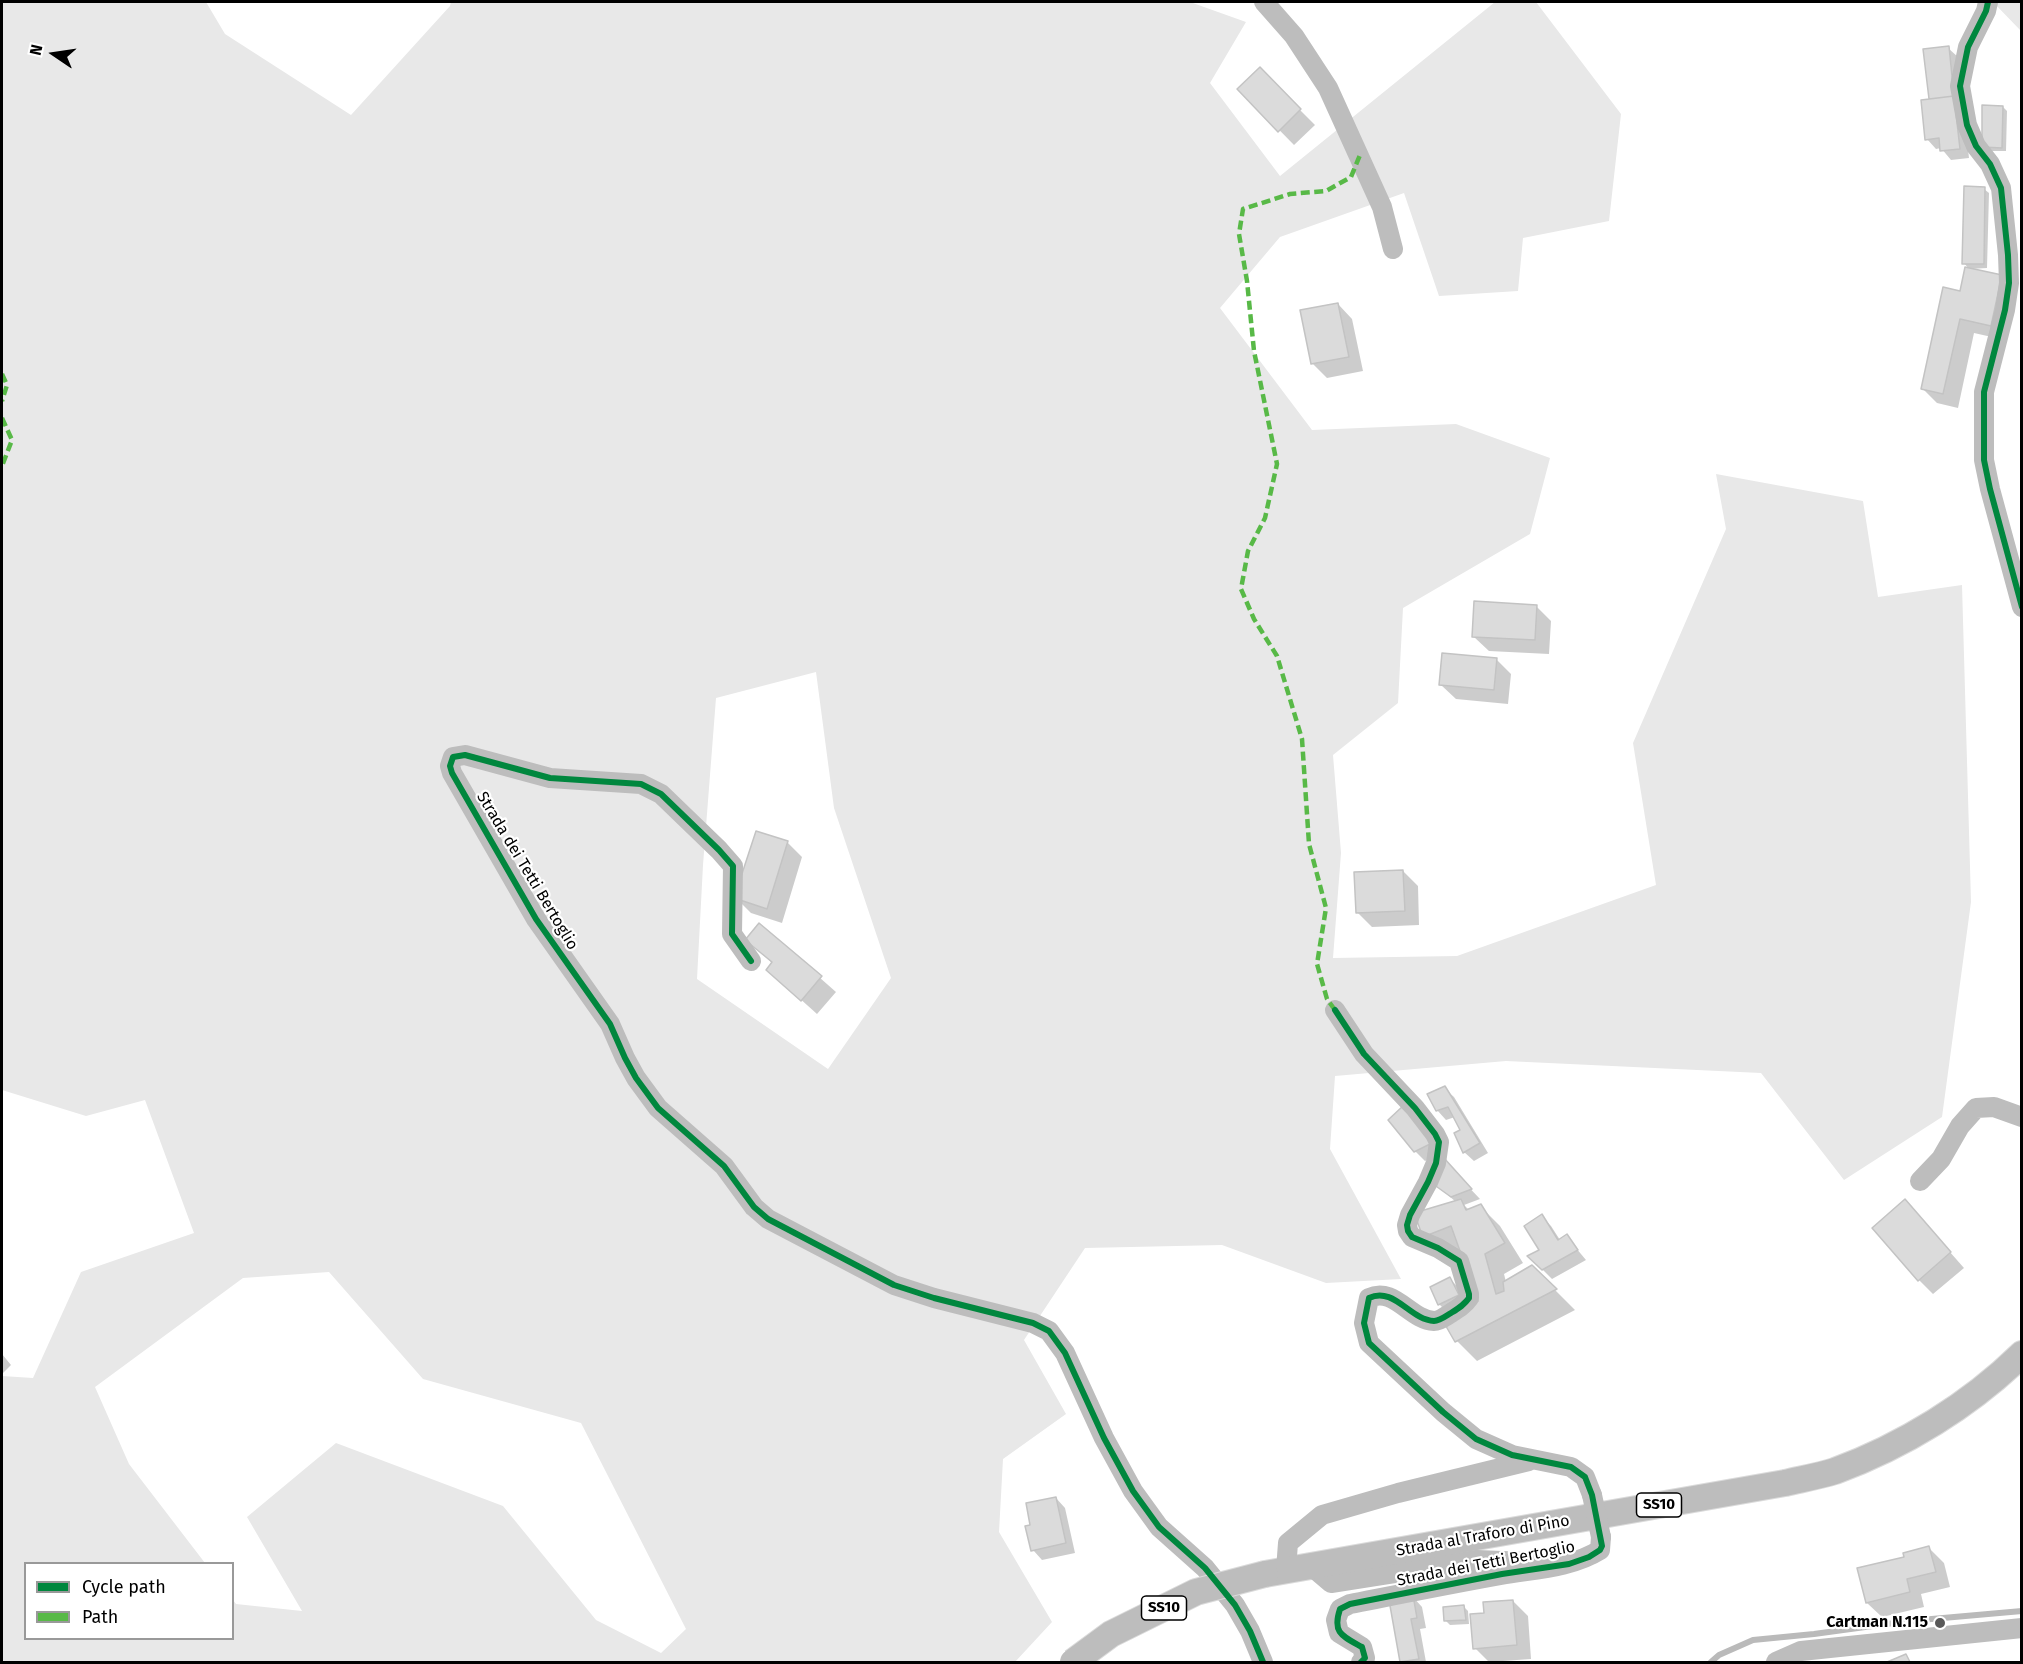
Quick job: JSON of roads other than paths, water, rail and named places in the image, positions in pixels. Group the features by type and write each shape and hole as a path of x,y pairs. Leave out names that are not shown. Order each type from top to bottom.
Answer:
{"main road":[{"name":"Strada al Traforo di Pino","path":"1073,1662 1111,1634 1196,1592 1287,1570 1785,1483 1834,1471 1877,1453 1928,1426 1972,1396 2022,1354"}],"street":[{"path":"1264,2 1294,36 1328,88 1382,207 1393,249"},
{"path":"1988,2 1986,11 1968,47 1960,86 1967,125 1976,146 1990,164 2001,188 2008,255 2008,283 2005,310 1984,392 1984,460 2022,607"},
{"name":"Strada dei Tetti Bertoglio","path":"751,961 732,934 733,866 661,794 641,784 565,780 465,755 453,757 450,765 452,773 530,909 610,1024 630,1068 658,1108 724,1166 754,1207 768,1219 888,1282 934,1298 1033,1323 1049,1331 1065,1353 1104,1438 1133,1491 1159,1527 1205,1568 1235,1605 1250,1631 1263,1662"},
{"name":"Strada dei Tetti Bertoglio","path":"1335,1010 1364,1054 1415,1108 1435,1134 1438,1142 1436,1163 1410,1215 1408,1231 1412,1237 1438,1248 1459,1262 1469,1298 1465,1305 1432,1321 1407,1309 1388,1296 1377,1294 1369,1298 1366,1306 1364,1323 1369,1343 1443,1412 1476,1439 1512,1455 1571,1467 1585,1477 1592,1496 1602,1546 1589,1557 1569,1564 1502,1574 1350,1604 1340,1609 1336,1620 1337,1626 1339,1633 1362,1647 1365,1658 1361,1662"},
{"path":"1920,1180 1941,1159 1960,1126 1976,1108 1994,1107 2022,1117"},
{"path":"1287,1570 1288,1543 1322,1515 1398,1493 1534,1460"},
{"name":"Strada dei Tetti Bertoglio","path":"1287,1570 1331,1583 1477,1560 1569,1564"},
{"path":"1776,1662 1801,1651 2022,1628"}],"waterway":[{"path":"1711,1662 1719,1655 1753,1640 1909,1621 2022,1611"}],"place":[{"name":"Cartman N.115","path":"1940,1623"}]}
